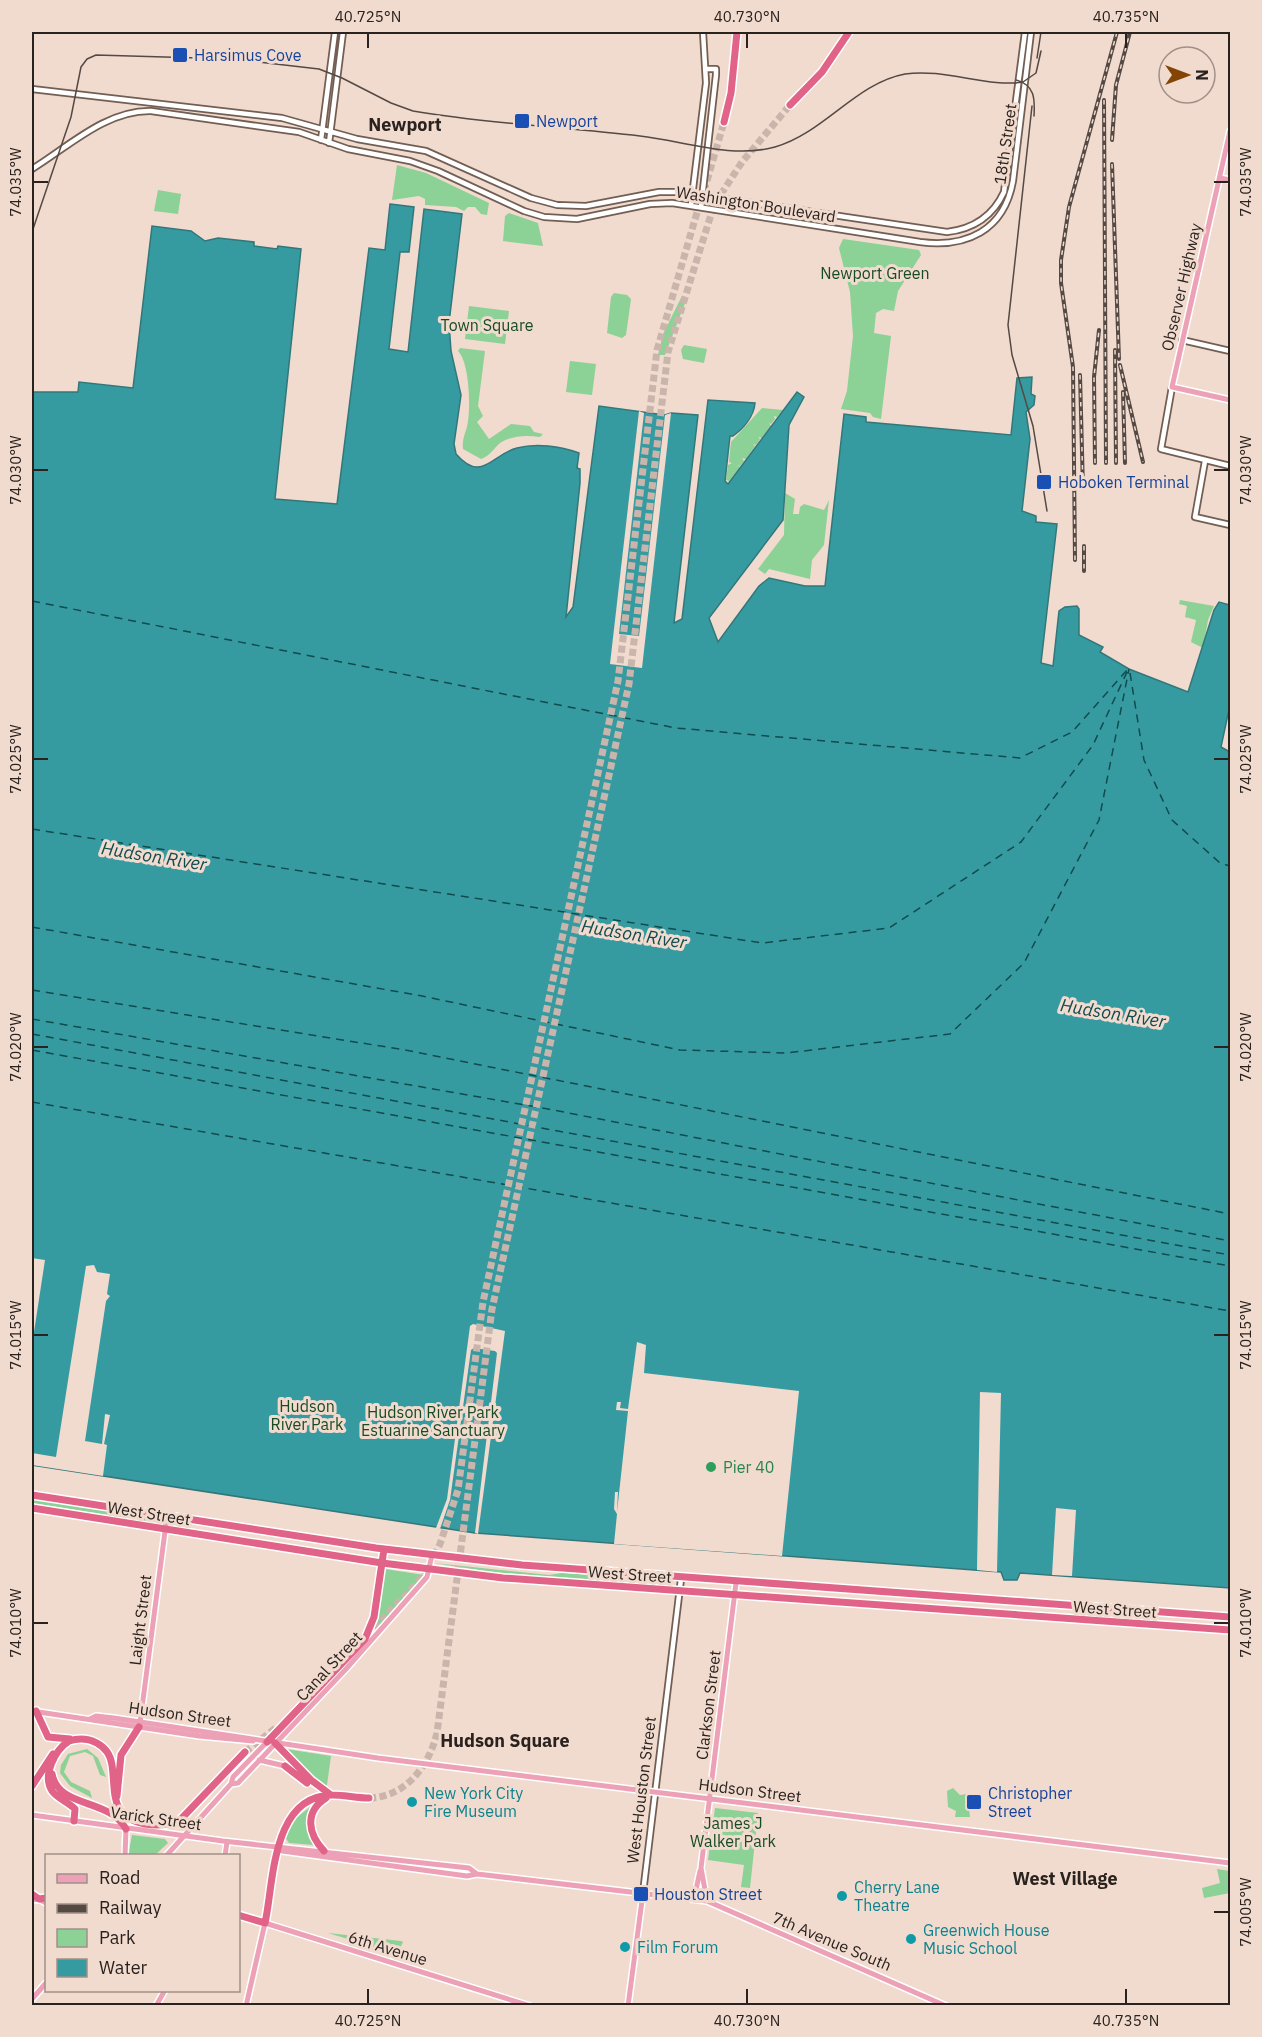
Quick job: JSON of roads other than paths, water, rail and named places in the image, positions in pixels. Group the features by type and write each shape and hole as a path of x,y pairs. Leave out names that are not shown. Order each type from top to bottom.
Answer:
{"highway":[{"path":"732,32 732,69"},
{"path":"724,122 737,32"},
{"path":"790,105 826,68 849,32"},
{"name":"West Street","path":"32,1495 432,1555 681,1579 1230,1617"},
{"name":"West Street","path":"32,1508 382,1563 503,1578 1230,1630"},
{"name":"Canal Street","path":"271,1742 365,1639 374,1617 384,1549"},
{"path":"34,1711 50,1738 96,1742 107,1753 112,1766 113,1795 120,1810 130,1818 145,1824 165,1824 178,1821 245,1752"},
{"path":"120,1810 117,1788 120,1758 140,1725"},
{"path":"32,1786 47,1761 58,1749 69,1741 80,1739"},
{"path":"271,1742 323,1791"},
{"path":"58,1749 51,1765 51,1789 75,1809 74,1821"},
{"path":"51,1765 54,1781 64,1794 104,1808 126,1828"},
{"path":"285,1766 331,1795"},
{"path":"324,1851 313,1836 310,1821 316,1806 331,1795"},
{"path":"265,1923 276,1848 296,1813 315,1799 331,1795 369,1798"},
{"path":"32,1894 39,1899"},
{"name":"6th Avenue","path":"240,1916 265,1923"}],"main road":[{"name":"Observer Highway","path":"1172,387 1230,130"},
{"path":"1220,178 1230,180"},
{"path":"1172,387 1230,400"},
{"name":"Laight Street","path":"140,1725 167,1516"},
{"name":"Canal Street","path":"168,1854 231,1784 233,1777 369,1643 428,1576 432,1555"},
{"name":"Clarkson Street","path":"707,1901 701,1868 736,1583"},
{"name":"Hudson Street","path":"34,1711 90,1719 96,1722 140,1725 709,1799 1230,1863"},
{"name":"Hudson Street","path":"140,1725 238,1741 271,1742"},
{"path":"238,1741 250,1746 254,1755"},
{"name":"Canal Street","path":"231,1784 238,1783 259,1760 271,1742"},
{"path":"259,1760 285,1766"},
{"name":"Varick Street","path":"32,1815 276,1848 324,1851 469,1868 477,1874"},
{"path":"125,1854 126,1828"},
{"path":"225,1854 227,1842"},
{"name":"Varick Street","path":"276,1848 282,1851 414,1870 467,1876 477,1874 707,1901"},
{"path":"694,1899 701,1868"},
{"name":"West Houston Street","path":"628,2006 643,1893"},
{"name":"7th Avenue South","path":"707,1901 946,2006"},
{"path":"246,2006 265,1923"},
{"name":"6th Avenue","path":"265,1923 530,2006"},
{"path":"32,1999 45,1984"},
{"path":"156,2006 164,1992"}],"street":[{"path":"321,140 335,32"},
{"path":"329,143 343,32"},
{"path":"691,205 706,69 703,32"},
{"name":"18th Street","path":"931,230 947,232 968,227 985,218 997,204 1006,183 1025,32"},
{"name":"18th Street","path":"930,243 950,244 975,236 990,225 1002,210 1013,186 1031,32"},
{"path":"701,207 716,69 706,69"},
{"name":"Washington Boulevard","path":"32,89 264,114 331,132 426,151 531,198 552,204 586,206 663,192 693,194 931,230"},
{"path":"1016,105 1022,105"},
{"name":"Washington Boulevard","path":"32,169 113,117 129,112 151,111 263,125 299,132 329,143 416,163 524,211 544,217 577,219 656,204 691,205 930,243"},
{"path":"930,243 931,230"},
{"path":"1182,340 1230,351"},
{"name":"Observer Highway","path":"1172,387 1161,449 1205,461"},
{"path":"1230,466 1205,461 1195,518 1230,525"},
{"name":"West Houston Street","path":"643,1893 681,1579"}],"water":[{"name":"Hudson River","path":"390,204 414,207 409,252 400,252 389,349 408,352 424,209 462,214 449,323 451,351 461,395 454,444 456,454 465,463 473,467 480,467 508,451 524,446 548,446 579,453 577,468 580,469 580,483 566,617 573,607 599,406 665,415 671,413 698,415 674,623 682,619 708,400 755,403 748,421 737,433 730,436 725,481 728,484 797,392 804,397 789,425 783,520 709,618 718,642 759,586 769,578 805,586 825,586 844,414 866,417 866,422 1011,435 1017,378 1032,377 1031,394 1035,396 1034,405 1026,412 1030,439 1022,511 1036,516 1036,522 1057,524 1041,663 1053,666 1059,611 1065,607 1077,606 1079,635 1103,647 1100,652 1129,669 1188,692 1214,610 1219,602 1230,605 1230,705 1221,747 1230,752 1230,1588 1020,1573 1017,1580 1004,1580 1001,1572 475,1533 32,1465 32,392 78,392 79,382 133,388 152,226 191,231 205,241 218,238 254,242 254,246 301,249 275,499 337,504 369,248 385,250"}],"tunnel":[{"path":"369,1798 394,1792 414,1778 428,1757 437,1733 492,1309 629,684 668,352 714,205 742,162 790,105"},
{"path":"704,191 724,122"},
{"path":"367,1636 424,1575 440,1544 458,1490 483,1302 618,681 657,350 700,202"},
{"path":"245,1752 277,1727"}],"tram line":[{"path":"1037,58 1041,32"},
{"path":"32,232 71,117 81,67 87,59 96,55 233,59 319,69 413,111 657,138 708,148 742,151 775,147 793,140 871,87 905,74 935,74 996,82 1023,82 1036,73 1041,51"},
{"path":"1016,80 1030,89 1034,98 1034,116"},
{"path":"1032,106 1008,325 1012,355 1033,426 1047,511"}],"railway":[{"path":"1075,560 1073,367 1061,283 1061,260 1069,207 1117,32"},
{"path":"1112,140 1116,85 1130,32"},
{"path":"1104,100 1106,463"},
{"path":"1112,164 1119,359"},
{"path":"1095,463 1094,377 1099,330"},
{"path":"1115,350 1116,463"},
{"path":"1120,365 1143,462"},
{"path":"1080,375 1083,489"},
{"path":"1123,392 1125,463"},
{"path":"1084,546 1084,571"}],"place":[{"name":"Harsimus Cove","path":"180,55"},
{"name":"Newport","path":"522,121"},
{"name":"Hoboken Terminal","path":"1044,482"},
{"name":"Pier 40","path":"711,1467"},
{"name":"New York City Fire Museum","path":"412,1802"},
{"name":"Christopher Street","path":"974,1802"},
{"name":"Houston Street","path":"641,1894"},
{"name":"Cherry Lane Theatre","path":"842,1896"},
{"name":"Greenwich House Music School","path":"911,1939"},
{"name":"Film Forum","path":"625,1947"}],"district":[{"name":"Newport","path":"405,124"},
{"name":"Hudson Square","path":"505,1740"},
{"name":"West Village","path":"1065,1878"}],"park label":[{"name":"Newport Green","path":"875,273"},
{"name":"Town Square","path":"487,325"},
{"name":"Hudson River Park","path":"307,1415"},
{"name":"Hudson River Park Estuarine Sanctuary","path":"433,1421"},
{"name":"James J Walker Park","path":"733,1832"}]}
